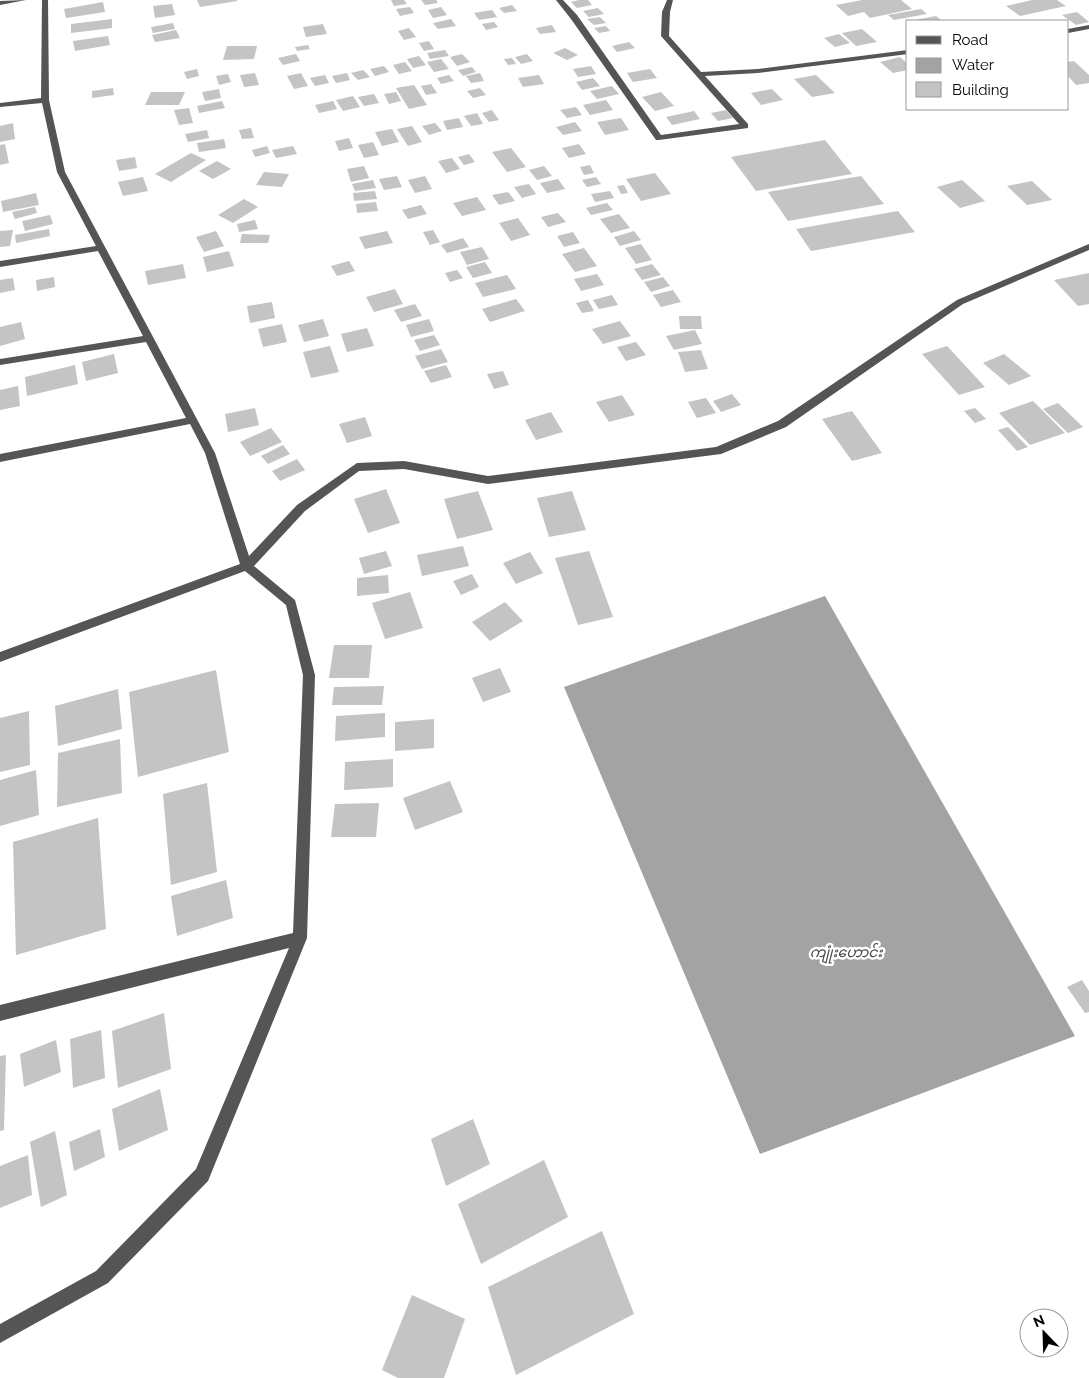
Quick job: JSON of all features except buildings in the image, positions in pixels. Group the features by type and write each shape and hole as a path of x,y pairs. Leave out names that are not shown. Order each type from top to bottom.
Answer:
{"street":[{"path":"0,3 23,0"},
{"path":"0,1334 102,1277 202,1175 300,938 309,675 291,603 247,566 210,453 61,172 45,100 46,0"},
{"path":"558,0 574,17 659,138 745,126 665,36 666,12 670,0"},
{"path":"1069,31 1089,27"},
{"path":"699,74 758,71 906,52"},
{"path":"0,105 45,100"},
{"path":"0,657 247,566 301,508 357,467 404,465 488,480 717,451 782,424 960,302 1089,247"},
{"path":"0,264 101,248"},
{"path":"0,362 149,338"},
{"path":"0,458 192,420"},
{"path":"0,1013 300,938"}],"water":[{"name":"ကျုံးဟောင်း","path":"825,596 1075,1036 760,1154 564,687"}]}
